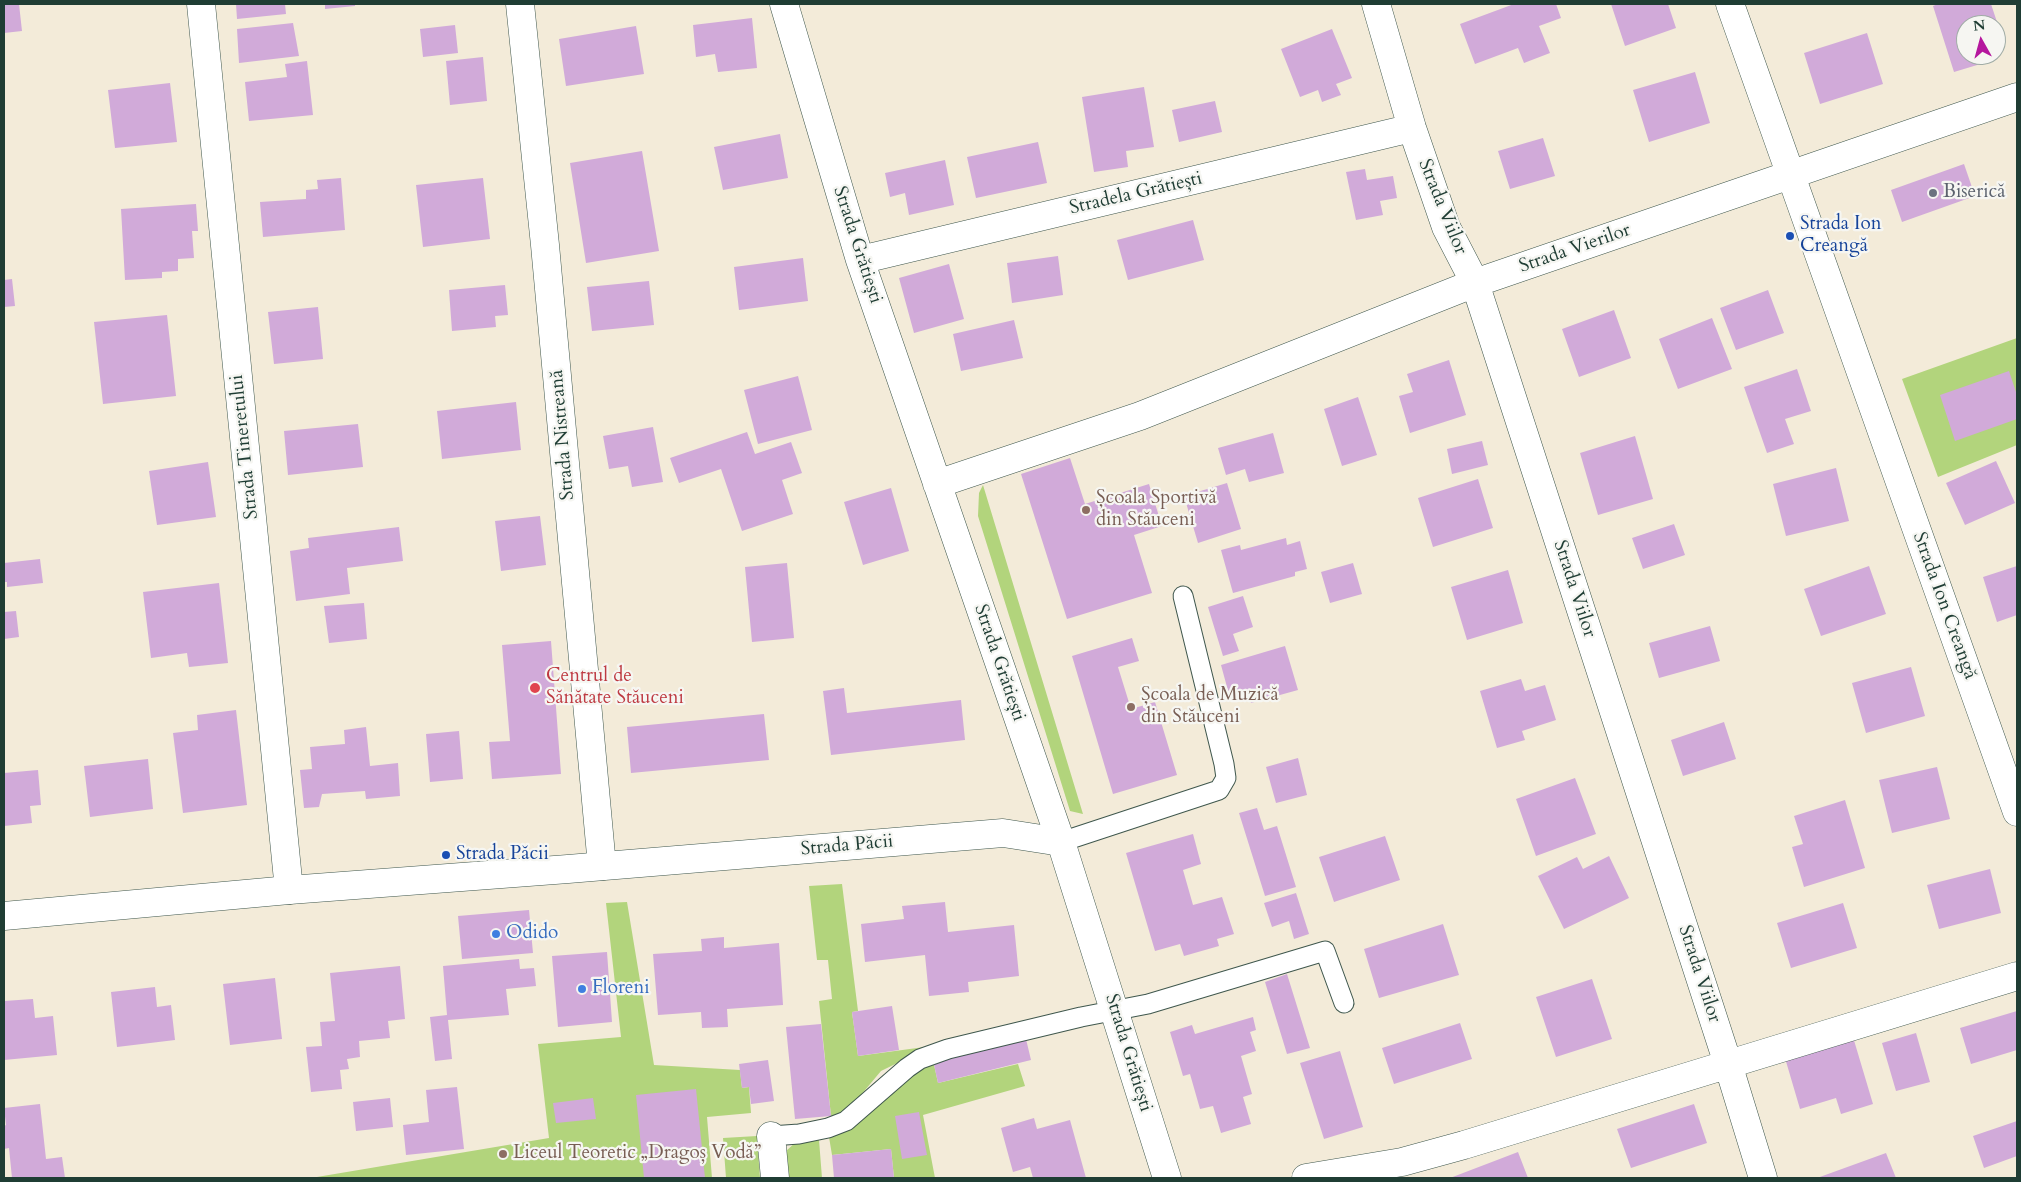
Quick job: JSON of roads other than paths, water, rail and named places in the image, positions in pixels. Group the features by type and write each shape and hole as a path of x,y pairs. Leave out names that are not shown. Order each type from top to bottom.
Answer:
{"street":[{"name":"Strada Tineretului","path":"201,4 289,890"},
{"name":"Strada Nistreană","path":"520,4 545,245 602,866"},
{"name":"Strada Grătiești","path":"784,4 860,260 1061,842 1167,1178"},
{"name":"Strada Viilor","path":"1376,4 1412,128 1446,227 1475,283 1728,1064 1763,1178"},
{"name":"Strada Ion Creangă","path":"1730,4 2017,812"},
{"name":"Strada Vierilor","path":"938,484 1140,416 1475,283 2017,97"},
{"name":"Stradela Grătiești","path":"860,260 1412,128"},
{"name":"Strada Păcii","path":"4,916 289,890 1003,833 1061,842"},
{"path":"1306,1178 1405,1170 1728,1064 2017,976"},
{"path":"771,1136 775,1178"}],"lane":[{"path":"1061,842 1219,790 1226,778 1183,596"},
{"path":"771,1136 799,1134 824,1129 846,1121 907,1068 920,1059 948,1049 1148,1004 1325,951 1344,1003"}],"place":[{"name":"Biserică","path":"1933,193"},
{"name":"Strada Ion Creangă","path":"1790,236"},
{"name":"Școala Sportivă din Stăuceni","path":"1086,510"},
{"name":"Centrul de Sănătate Stăuceni","path":"535,688"},
{"name":"Școala de Muzică din Stăuceni","path":"1131,707"},
{"name":"Strada Păcii","path":"446,855"},
{"name":"Odido","path":"496,934"},
{"name":"Floreni","path":"582,989"},
{"name":"Liceul Teoretic „Dragoș Vodă”","path":"503,1154"}]}
